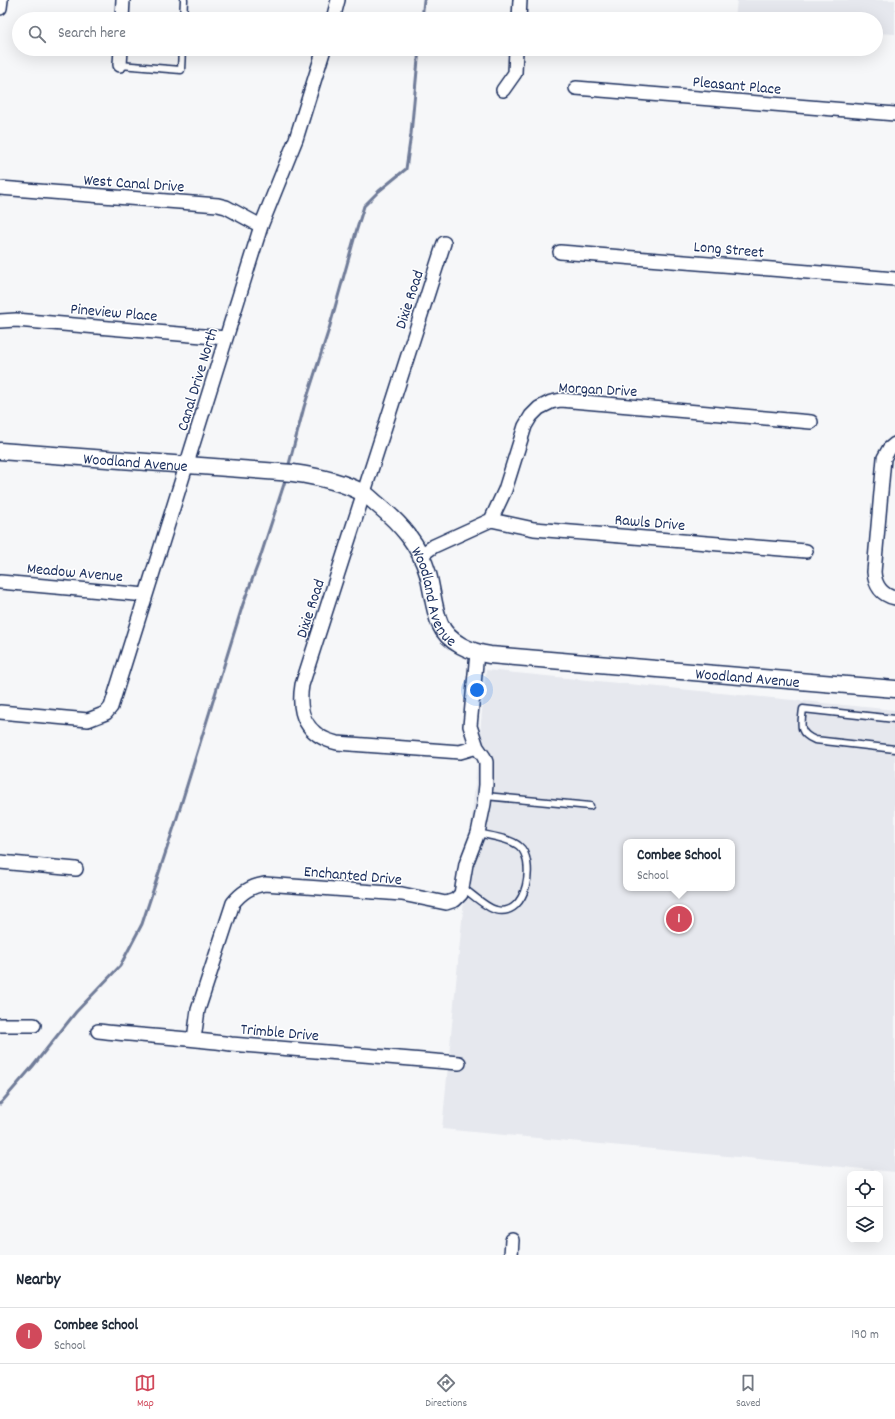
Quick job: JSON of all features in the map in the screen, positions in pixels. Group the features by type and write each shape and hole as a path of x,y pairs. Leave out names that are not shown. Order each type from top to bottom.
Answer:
{"street":[{"path":"0,8 1,0"},
{"path":"122,12 123,0"},
{"path":"335,12 338,0"},
{"path":"519,12 520,0"},
{"path":"120,65 121,56"},
{"name":"Canal Drive North","path":"0,712 88,720 106,713 111,707 261,226 296,139 322,56"},
{"path":"503,90 515,73 516,56"},
{"name":"Pleasant Place","path":"576,88 895,114"},
{"name":"West Canal Drive","path":"0,188 218,205 226,207 261,226"},
{"name":"Dixie Road","path":"444,243 302,685 300,703 304,718 317,734 329,741 337,743 460,752 477,748"},
{"name":"Long Street","path":"560,252 895,279"},
{"name":"Pineview Place","path":"0,321 24,320 226,338"},
{"name":"Morgan Drive","path":"491,520 505,490 526,426 531,416 539,408 551,402 561,400 811,422"},
{"path":"895,444 889,449 884,458 874,572 875,581 881,591 888,596 895,598"},
{"name":"Woodland Avenue","path":"0,451 314,476 332,480 363,493 402,526 409,536 428,573 440,625 446,633 463,647 477,653 895,689"},
{"path":"420,556 434,546 491,520"},
{"name":"Rawls Drive","path":"491,520 534,529 806,551"},
{"name":"Meadow Avenue","path":"0,582 146,595"},
{"path":"463,888 466,864 478,833 485,796 486,762 477,748 470,726 477,653"},
{"path":"0,862 76,869"},
{"name":"Enchanted Drive","path":"194,1039 198,1010 233,903 246,890 256,885 265,884 402,894 446,903 455,900 461,894 463,888"},
{"path":"0,1025 34,1025"},
{"name":"Trimble Drive","path":"98,1031 194,1039 231,1044 459,1063"},
{"path":"511,1255 512,1240"}],"lane":[{"path":"183,12 184,0"},
{"path":"120,65 181,70 182,56"},
{"path":"895,719 803,709 802,720 802,729 804,734 814,740 895,749"},
{"path":"485,796 590,806"},
{"path":"463,888 494,910 504,911 509,910 518,903 527,883 527,870 524,852 519,846 510,841 478,833"}],"shaded area":[{"path":"737,0 895,0 895,34 883,33 883,12 736,12"},
{"path":"486,670 895,710 895,1172 442,1129"}],"waterway":[{"path":"423,12 424,0"},
{"path":"288,468 304,407 329,329 364,206 379,191 406,169 418,56"},
{"path":"0,1104 33,1066 76,1012 120,966 142,924 175,824 243,604 258,564 286,478"}],"place":[{"name":"Combee School","path":"679,919"}]}
